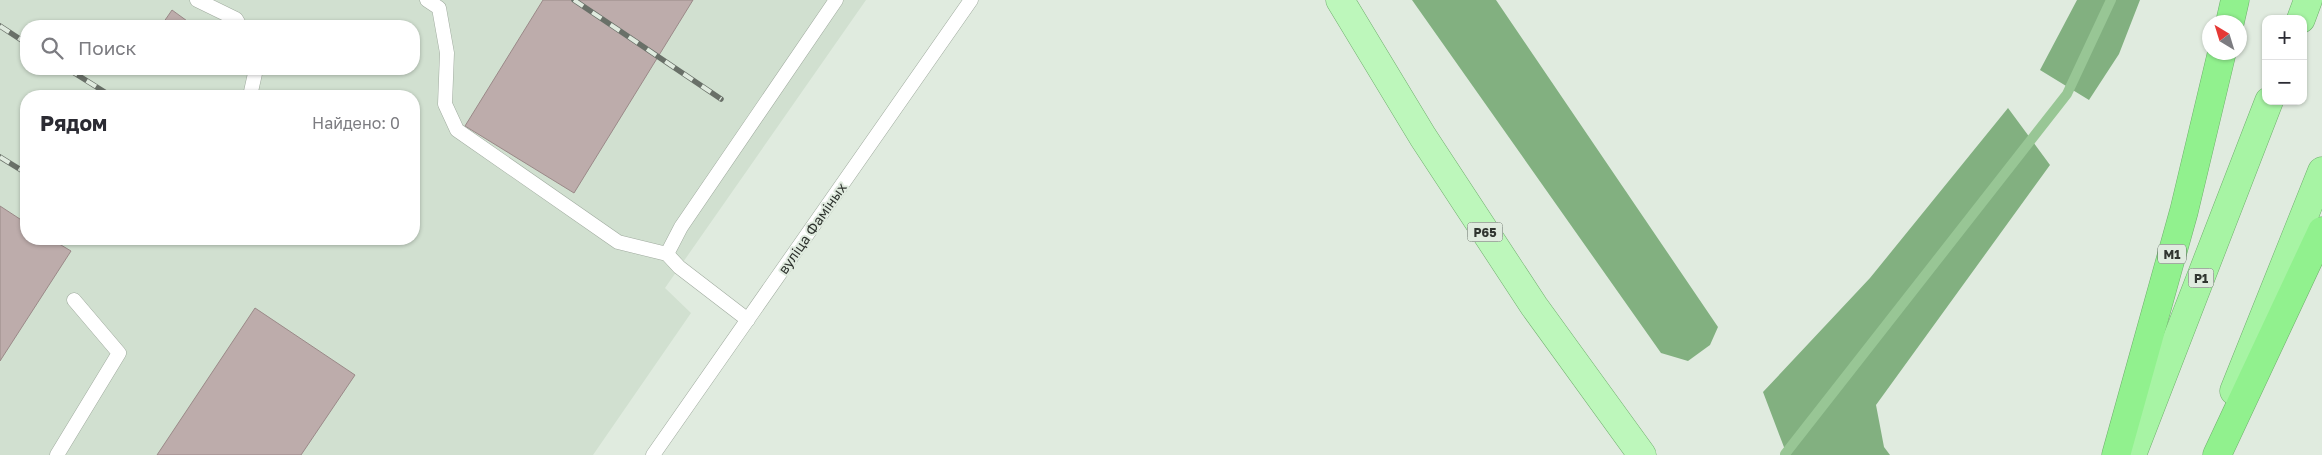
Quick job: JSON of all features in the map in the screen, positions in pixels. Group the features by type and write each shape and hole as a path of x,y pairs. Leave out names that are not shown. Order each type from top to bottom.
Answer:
{"highway":[{"path":"2232,15 2235,0"},
{"path":"2302,15 2308,0"},
{"name":"М1","path":"2116,455 2184,211 2220,60"},
{"name":"Р1","path":"2132,455 2267,105"},
{"path":"2208,455 2322,171"},
{"path":"2217,455 2322,230"}],"main road":[{"name":"Р65","path":"1340,0 1424,137 1534,306 1642,455"}],"lane":[{"path":"197,0 237,20"},
{"path":"427,0 439,8 447,53 445,104 457,130 618,242 667,254 679,267 748,320"},
{"path":"667,254 682,227 836,0"},
{"name":"вуліца Фаміных","path":"654,455 971,0"},
{"path":"251,90 255,75"},
{"path":"57,455 119,353 74,300"}],"shaded area":[{"path":"0,0 866,0 665,288 691,313 593,455 0,455"}],"green space":[{"path":"1412,0 1496,0 1718,327 1710,345 1688,361 1661,353"},
{"path":"2077,0 2140,0 2119,54 2089,100 2040,70"},
{"path":"2008,108 2050,165 1876,405 1884,447 1890,455 1787,455 1763,392 1870,278"}],"building":[{"path":"543,0 693,0 574,193 465,126"},
{"path":"172,10 186,20 165,20"},
{"path":"0,206 20,219 20,245 61,245 71,251 0,361"},
{"path":"255,308 355,375 301,455 157,455"}],"waterway":[{"path":"1785,454 2067,94 2111,0"}],"railway":[{"path":"574,0 721,99"},
{"path":"0,26 20,39"},
{"path":"78,75 101,90"},
{"path":"0,157 20,169"}]}
